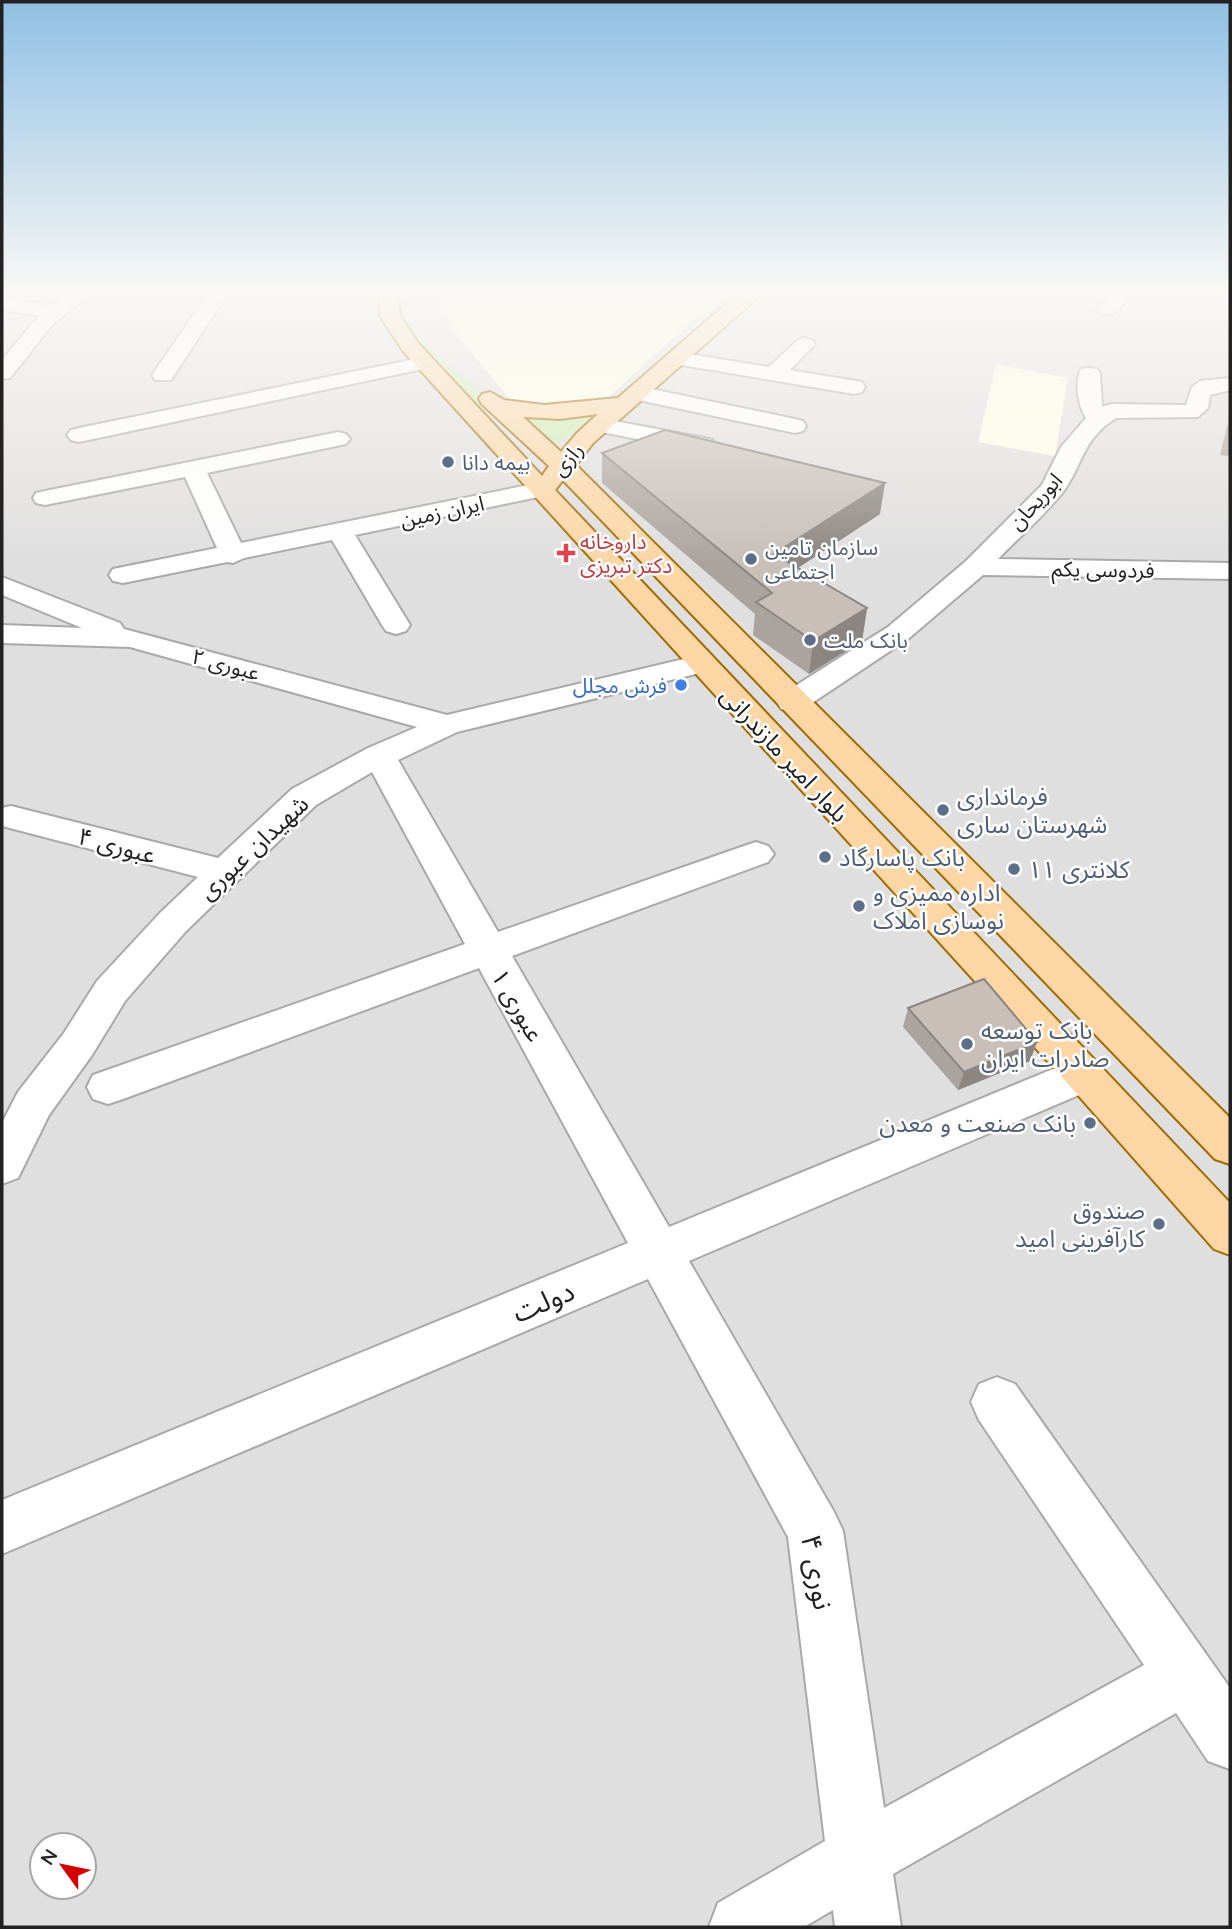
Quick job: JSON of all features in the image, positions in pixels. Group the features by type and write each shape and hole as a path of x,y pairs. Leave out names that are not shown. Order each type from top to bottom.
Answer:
{"main road":[{"name":"بلوار امیر مازندرانی","path":"447,383 552,477 792,702 1230,1146"},
{"name":"بلوار امیر مازندرانی","path":"472,383 496,405 701,664 1085,1074 1230,1235"},
{"name":"رازی","path":"552,477 599,425 648,383"},
{"name":"رازی","path":"496,405 538,413 592,410 631,398"}],"street":[{"path":"79,435 329,383"},
{"path":"832,383 854,387"},
{"path":"1089,383 1090,406 1098,419 1111,411 1190,412 1197,408 1200,392 1208,386 1230,384"},
{"path":"631,398 795,426"},
{"name":"ابوریحان","path":"792,702 898,633 976,566 1053,488 1073,447 1098,419"},
{"path":"599,425 720,448"},
{"path":"46,498 338,439"},
{"path":"194,470 233,555"},
{"name":"ایران زمین","path":"123,575 340,532 552,477"},
{"path":"340,532 396,625"},
{"name":"فردوسی یکم","path":"976,566 1230,570"},
{"path":"2,585 131,638"},
{"path":"2,659 13,635"},
{"name":"عبوری ۲","path":"13,635 131,638 446,725"},
{"name":"شهیدان عبوری","path":"2,1165 18,1106 78,1044 111,991 173,922 304,797 379,755 446,725 701,664"},
{"name":"عبوری ۱","path":"379,755 486,950 660,1252"},
{"name":"عبوری ۴","path":"10,817 225,872"},
{"path":"108,1087 756,854"},
{"name":"دولت","path":"2,1527 1085,1074"},
{"name":"نوری ۴","path":"660,1252 815,1531 868,1927"},
{"path":"997,1402 1230,1739"},
{"path":"742,1927 858,1858 1185,1675"}],"shaded area":[{"path":"2,383 1230,383 1230,1927 2,1927"},
{"path":"496,383 624,383 602,403 516,407"},
{"path":"992,383 1067,383 1055,456 978,442"}],"green space":[{"path":"451,383 470,383 495,410 480,414"},
{"path":"606,410 550,448 515,414"}],"building":[{"path":"665,430 885,483 774,554 867,608 813,641 756,602 772,593 602,453"},
{"name":"بانک توسعه صادرات ایران","path":"984,979 1037,1042 964,1072 908,1008"}],"place":[{"name":"بیمه دانا","path":"448,462"},
{"name":"داروخانه دکتر تبریزی","path":"566,553"},
{"name":"سازمان تامین اجتماعی","path":"751,559"},
{"name":"بانک ملت","path":"810,640"},
{"name":"فرش مجلل","path":"681,685"},
{"name":"فرمانداری شهرستان ساری","path":"943,810"},
{"name":"بانک پاسارگاد","path":"825,857"},
{"name":"کلانتری ۱۱","path":"1014,869"},
{"name":"اداره ممیزی و نوسازی املاک","path":"859,906"},
{"name":"بانک توسعه صادرات ایران","path":"967,1044"},
{"name":"بانک صنعت و معدن","path":"1090,1123"},
{"name":"صندوق کارآفرینی امید","path":"1159,1224"}]}
